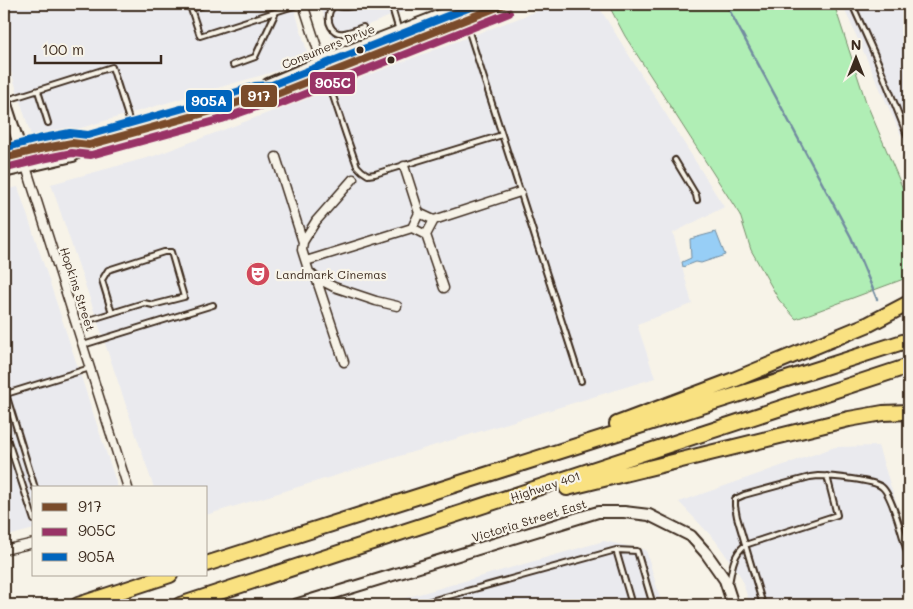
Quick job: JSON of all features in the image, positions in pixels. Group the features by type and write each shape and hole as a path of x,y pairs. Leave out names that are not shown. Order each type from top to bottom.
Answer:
{"highway":[{"path":"504,470 869,324 909,303"},
{"path":"208,563 909,340"},
{"name":"Highway 401","path":"180,605 909,366"},
{"path":"464,513 850,419 883,413 909,412"},
{"path":"78,605 167,576"}],"main road":[{"name":"Consumers Drive","path":"4,158 72,143 89,144 134,134 257,96 274,95 505,4"},
{"name":"Consumers Drive","path":"257,96 268,84 322,61 465,6"},
{"name":"Hopkins Street","path":"4,99 22,154"},
{"name":"Consumers Drive","path":"4,172 73,156 89,144"},
{"name":"Victoria Street East","path":"295,605 329,600 598,512 615,512 649,514 691,536 725,580 734,605"}],"street":[{"path":"302,4 326,74"},
{"name":"Hopkins Street","path":"22,154 127,486"},
{"path":"276,157 303,242"},
{"path":"404,166 419,213 412,228"},
{"path":"353,179 316,221 303,242 302,250 309,272 316,278 334,287 397,306"},
{"path":"419,213 434,220 520,192"},
{"path":"426,235 434,220"},
{"path":"306,261 412,228 426,235 444,288"},
{"path":"316,278 344,362"},
{"path":"4,550 32,543"}],"lane":[{"path":"190,4 200,36 302,4"},
{"path":"191,9 207,4"},
{"path":"360,4 351,7 338,7 334,4 330,12 330,24 332,30 343,33 364,27"},
{"path":"391,4 400,31"},
{"path":"852,4 878,62 907,135"},
{"path":"465,6 465,20 582,381"},
{"path":"232,65 256,58 276,12"},
{"path":"4,99 112,67 134,134"},
{"path":"326,74 357,166 368,174 376,174 404,166 502,135"},
{"path":"38,90 48,123"},
{"path":"675,160 696,195 697,200"},
{"path":"76,324 112,313 144,303 153,305 184,297 171,252 164,252 108,270 102,280 112,313"},
{"path":"83,345 213,305"},
{"path":"35,486 6,394 90,368"},
{"path":"4,429 32,514"},
{"path":"763,605 736,517 735,501 737,497 810,476 827,476 878,485 886,490 909,560"},
{"path":"728,588 737,551 745,545 837,515 827,476"},
{"path":"616,550 632,605"},
{"path":"416,605 616,550 636,550 652,605"}],"shaded area":[{"path":"4,4 293,4 310,61 33,142 4,49"},
{"path":"320,4 421,4 332,39"},
{"path":"556,4 597,4 724,207 673,233 692,304 637,324 655,378 208,514 208,486 153,486 51,184 154,156"},
{"path":"842,4 909,4 909,153"},
{"path":"18,187 117,486 32,486 32,530 4,537 4,190"},
{"path":"878,446 909,544 909,605 750,605 741,577 715,540 679,502 835,447"},
{"path":"604,541 646,550 662,605 381,605"}],"green space":[{"path":"608,4 834,4 866,102 909,203 909,277 796,319 779,300 751,250 740,215 625,36"}],"water":[{"path":"716,232 725,255 683,267 682,262 691,258 690,239"}],"waterway":[{"path":"726,4 851,237 877,299"}],"transit line":[{"name":"905A","path":"4,148 70,133 88,135 255,86 272,85 478,4"},
{"name":"917","path":"4,158 72,143 89,145 219,109 257,96 274,95 505,4"},
{"name":"905C","path":"6,168 72,153 91,155 222,119 259,106 277,105 509,13"}],"place":[{"name":"Landmark Cinemas","path":"258,274"}]}
